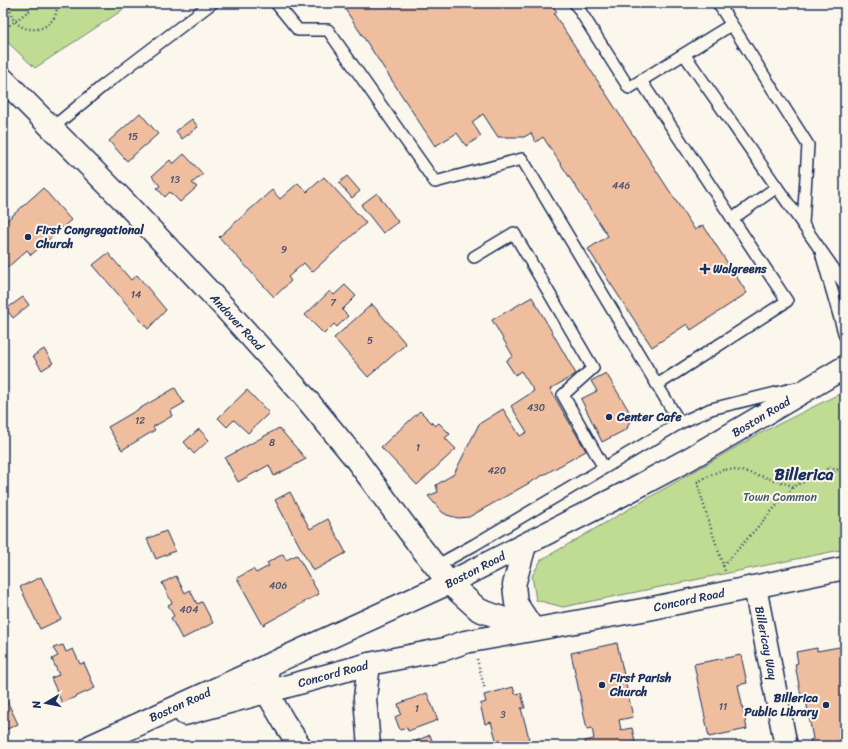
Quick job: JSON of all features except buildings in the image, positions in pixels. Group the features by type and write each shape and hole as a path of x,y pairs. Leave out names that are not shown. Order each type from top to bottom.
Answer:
{"main road":[{"name":"Andover Road","path":"3,79 86,161 223,306 304,396 355,458 449,583"},
{"name":"Boston Road","path":"91,746 449,583 525,545 689,459 845,367"},
{"path":"525,545 514,585 516,603 533,630"},
{"name":"Concord Road","path":"134,726 217,706 266,691 369,664 445,649 465,642 648,609 845,568"},
{"path":"449,583 479,610 533,630"},
{"name":"Billericay Way","path":"755,587 786,746"},
{"path":"369,664 365,698 369,746"},
{"path":"268,665 266,691 300,746"}],"lane":[{"path":"52,128 104,85 212,3"},
{"path":"276,3 298,30 328,30 435,182 522,159 680,423"},
{"path":"575,3 629,88 731,25"},
{"path":"718,3 808,145 803,224"},
{"path":"684,54 845,284"},
{"path":"641,81 787,301 657,385"},
{"path":"732,219 777,187"},
{"path":"474,257 514,233 593,368 562,395 604,468"},
{"path":"820,248 845,336"},
{"path":"436,566 680,423 711,409 822,381"}],"path":[{"path":"10,3 11,15 15,21 22,27 30,29 45,27 51,22 55,15 57,3"},
{"path":"3,30 30,10"},
{"path":"723,566 794,486 825,473 828,467 836,470"},
{"path":"825,473 831,476 836,470 845,467"},
{"path":"698,482 723,470 731,470 748,473 794,486"},
{"path":"696,474 706,516 725,571"},
{"path":"476,655 485,690"}],"green space":[{"path":"3,3 133,3 35,68 3,38"},
{"name":"Town Common","path":"845,391 845,549 563,607 536,600 532,576 541,560 757,435"}],"place":[{"name":"First Congregational Church","path":"28,237"},
{"name":"Walgreens","path":"705,269"},
{"name":"Center Cafe","path":"609,417"},
{"name":"First Parish Church","path":"602,685"},
{"name":"Billerica Public Library","path":"826,705"}],"district":[{"name":"Billerica","path":"804,474"}]}
